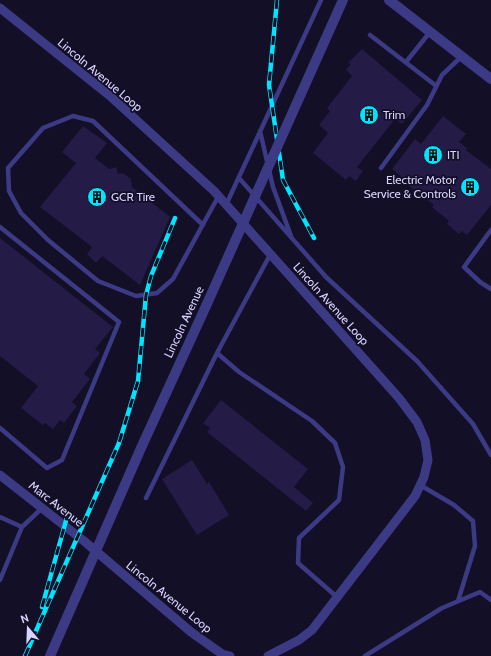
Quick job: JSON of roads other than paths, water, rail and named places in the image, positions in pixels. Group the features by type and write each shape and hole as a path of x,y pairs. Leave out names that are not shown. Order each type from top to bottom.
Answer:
{"street":[{"name":"Lincoln Avenue","path":"50,656 141,448 343,0"},
{"path":"389,0 491,79"},
{"name":"Lincoln Avenue Loop","path":"0,8 110,96 226,205 399,398 417,422 425,440 428,460 416,496 312,630 299,640 268,656"},
{"name":"Marc Avenue","path":"0,475 96,551"},
{"name":"Lincoln Avenue Loop","path":"96,551 191,632 222,654 230,656"}],"lane":[{"path":"226,205 321,0"},
{"path":"406,62 430,32"},
{"path":"370,35 435,85"},
{"path":"381,168 427,105 435,85 442,75 462,56"},
{"path":"203,225 93,121 73,116 43,128 8,168 10,191 21,213 48,240 98,281 136,296 157,293 173,280 203,225 218,197"},
{"path":"260,131 273,187 293,239"},
{"path":"239,178 326,277 417,361 473,424 491,455"},
{"path":"0,226 120,322 62,460 47,468 0,428"},
{"path":"491,230 464,267 480,282 491,289"},
{"path":"146,498 217,353 270,255"},
{"path":"217,353 239,372 312,421 334,443 343,467 339,500 299,538 298,563 337,597"},
{"path":"420,485 454,505 473,521 475,546 458,601"},
{"path":"0,580 22,527 42,508"},
{"path":"0,517 22,527"},
{"path":"365,656 442,608 480,592 491,600"}],"railway":[{"path":"277,0 269,85 283,180 314,238"},
{"path":"25,656 119,443 138,381 146,295 151,276 175,218"},
{"path":"42,607 67,517"}],"place":[{"name":"Trim","path":"369,115"},
{"name":"ITI","path":"433,155"},
{"name":"Electric Motor Service & Controls","path":"470,187"},
{"name":"GCR Tire","path":"97,197"}]}
